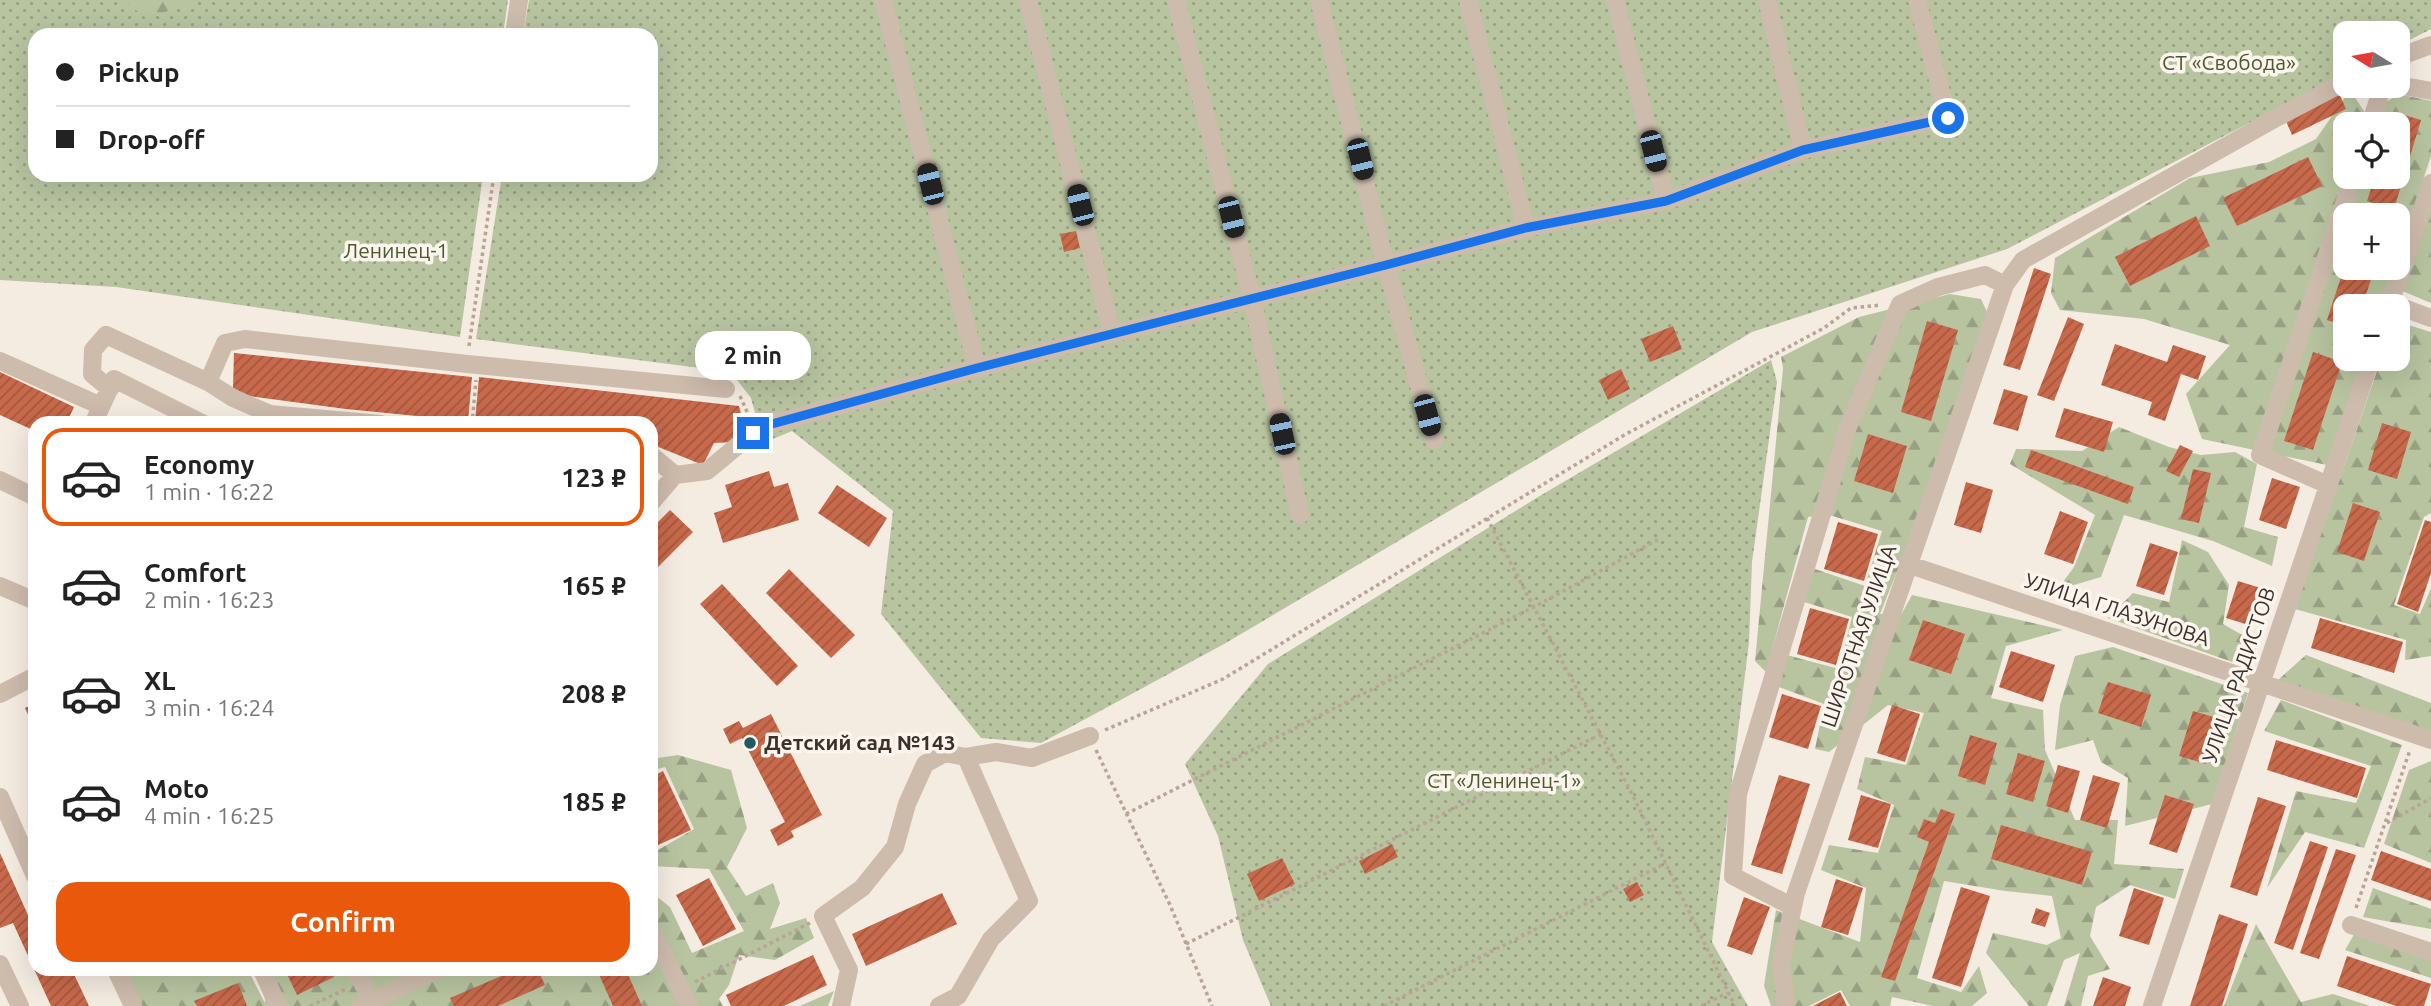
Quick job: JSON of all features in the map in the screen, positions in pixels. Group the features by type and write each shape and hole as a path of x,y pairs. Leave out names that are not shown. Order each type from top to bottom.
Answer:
{"street":[{"path":"515,28 519,0"},
{"path":"883,0 977,368"},
{"path":"1028,0 1112,333"},
{"path":"1177,0 1252,299 1300,515"},
{"path":"1319,0 1386,265 1434,440"},
{"path":"1468,0 1525,228"},
{"path":"1615,0 1666,201"},
{"path":"1767,0 1803,150"},
{"path":"658,495 675,475 707,471 761,427 977,368 1525,228 1666,201 1803,150 1948,118 1917,0"},
{"path":"2410,53 2431,45"},
{"path":"2410,87 2431,91"},
{"name":"ШИРОТНАЯ УЛИЦА","path":"1786,1006 1781,962 1793,907 2005,285 2023,260 2333,88"},
{"path":"2393,294 2431,183"},
{"path":"2328,485 2260,455 2349,189"},
{"path":"1793,907 1733,876 1738,794 1848,427 1900,304 1938,287 1985,275 2005,285"},
{"path":"2410,312 2431,318"},
{"path":"110,388 92,374 93,350 106,335 208,382 233,398 271,416"},
{"path":"208,382 225,343 245,339 726,389"},
{"path":"0,361 102,406"},
{"name":"УЛИЦА РАДИСТОВ","path":"2152,1006 2367,371"},
{"path":"97,416 114,379 188,416"},
{"path":"658,460 675,475"},
{"path":"0,480 28,494"},
{"name":"УЛИЦА ГЛАЗУНОВА","path":"1908,564 2423,737"},
{"path":"0,586 28,598"},
{"path":"0,694 28,680"},
{"path":"841,1006 849,970 823,916 862,888 895,847 907,804 925,764 945,753 966,757 996,752 1032,758 1090,736"},
{"path":"966,757 981,738"},
{"path":"939,1006 958,996 991,939 1029,901 966,757"},
{"path":"0,797 28,860"},
{"path":"2351,925 2431,952"},
{"path":"658,943 690,1006"},
{"path":"0,964 20,1006"},
{"path":"119,976 133,1006"},
{"path":"265,976 278,1006"},
{"path":"358,976 366,1004 423,976"}],"path":[{"path":"472,416 477,371 467,364 493,182"},
{"path":"1212,1006 1090,736 1223,679 1626,434 1824,328 1851,308 1900,304"},
{"path":"726,389 742,397 753,433"},
{"path":"1487,518 1601,734 1735,1006"},
{"path":"1126,814 1534,607 1659,539"},
{"path":"1186,944 1601,734"},
{"path":"2351,925 2385,824 2423,737"},
{"path":"2385,824 2431,797"},
{"path":"1384,1006 1666,863"},
{"path":"681,989 823,916"},
{"path":"1701,1006 1728,992"}],"green space":[{"name":"Ленинец-1","path":"0,0 508,0 504,28 28,28 28,182 482,182 460,337 116,287 0,280"},
{"path":"123,0 202,0 146,18"},
{"name":"СТ «Свобода»","path":"529,0 2431,0 2431,29 2410,40 2410,21 2333,21 2333,79 2007,249 1752,332 1224,644 1041,743 981,738 881,614 893,511 792,431 763,443 751,398 731,372 476,339 501,182 658,182 658,28 524,28"},
{"path":"2410,96 2431,101 2431,156 2410,219 2410,203 2333,203 2333,280 2389,280 2384,294 2333,294 2333,371 2359,371 2327,465 2202,439 2186,394 2230,345 2144,319 2060,310 2051,293 2055,258 2190,178 2269,162 2316,139 2333,114 2333,189 2410,189 2410,112 2369,112 2392,98"},
{"path":"2344,98 2355,98 2365,112 2335,112"},
{"path":"2431,209 2431,303 2400,290 2404,280 2410,280 2410,264"},
{"path":"1950,294 1981,299 1988,314 1880,614 1901,615 1912,595 2063,630 2006,646 1991,698 2043,710 2045,750 2075,820 2118,820 2114,864 2184,869 2175,899 2130,885 2096,907 2090,936 2110,969 2088,976 2081,1006 2064,1006 2080,953 2064,960 2047,1006 2029,1006 1986,953 1993,933 2047,945 2061,938 2052,896 1944,881 1917,978 1961,992 1979,966 1987,993 1972,1006 1933,1006 1892,997 1890,1006 1850,1006 1841,990 1809,1006 1771,1006 1764,986 1776,910 1860,942 1866,888 1821,870 1829,845 1878,853 1894,805 1857,789 1865,757 1906,765 1924,713 1888,705 1829,752 1815,749 1824,704 1779,687 1787,655 1839,669 1852,617 1801,601 1815,569 1865,586 1882,531 1826,514 1808,517 1766,672 1755,661 1783,368 1781,357 1859,317"},
{"path":"2410,326 2431,332 2431,513 2424,517 2394,605 2420,614 2431,588 2431,656 2405,660 2406,640 2295,609 2377,371 2410,371"},
{"name":"СТ «Ленинец-1»","path":"1771,360 1777,382 1752,562 1749,642 1712,942 1748,1006 1271,1006 1243,940 1218,836 1185,764 1268,664 1538,497"},
{"path":"2119,427 2169,447 2201,455 2235,452 2257,464 2244,527 2278,537 2272,566 2213,541 2124,515 2101,577 2057,590 2074,567 2095,515 2010,464 2016,449 2082,451"},
{"path":"2182,540 2208,552 2229,585 2223,624 2258,644 2249,668 2108,618 2133,593 2169,602"},
{"path":"2113,647 2248,693 2212,804 2125,826 2128,778 2101,762 2093,740 2055,750 2060,705 2075,656"},
{"path":"2306,655 2431,703 2431,731 2278,680"},
{"path":"2281,700 2402,745 2364,848 2305,832 2267,888 2296,791 2356,803 2371,766 2264,731"},
{"path":"678,755 731,770 747,828 727,867 746,896 773,883 780,903 770,929 806,918 814,938 775,960 739,955 729,985 719,999 723,1006 124,1006 118,976 251,976 265,1003 264,976 658,976 658,898 670,907 692,953 744,931 709,869 658,866 658,850 694,829 665,767 658,769 658,758"},
{"path":"2431,761 2431,863 2384,844 2409,770"},
{"path":"2373,888 2431,909 2431,929 2363,917"},
{"path":"2256,924 2301,1002 2333,994 2370,1006 2224,1006"},
{"path":"2356,931 2431,956 2431,978 2345,950"},
{"path":"834,991 828,1006 800,1006"}],"building":[{"path":"2333,96 2341,98 2346,109 2333,112 2333,115 2292,135 2285,119"},
{"path":"2410,117 2421,120 2410,156"},
{"path":"2308,157 2322,186 2237,226 2223,198"},
{"path":"2371,189 2400,189 2396,203 2367,201"},
{"path":"2196,216 2210,246 2130,286 2115,257"},
{"path":"1076,231 1080,248 1064,252 1060,234"},
{"path":"2034,268 2051,274 2020,370 2003,365"},
{"path":"2340,280 2371,280 2366,294 2336,294"},
{"path":"2333,302 2333,322 2327,320"},
{"path":"2068,317 2084,324 2054,401 2037,395"},
{"path":"1927,321 1958,330 1931,421 1901,412"},
{"path":"1673,326 1682,349 1650,362 1641,339"},
{"path":"2115,344 2167,362 2173,345 2206,356 2198,380 2181,374 2165,421 2148,415 2152,402 2101,385"},
{"path":"2313,352 2333,359 2333,371 2339,371 2313,450 2284,441"},
{"path":"234,353 472,377 468,416 417,416 346,409 249,396 233,388"},
{"path":"1621,369 1630,389 1608,400 1599,380"},
{"path":"0,372 74,407 70,416 28,416 28,428 0,415"},
{"path":"479,377 739,406 743,421 735,442 714,443 703,465 658,447 658,416 475,416"},
{"path":"2004,389 2028,396 2018,431 1993,424"},
{"path":"2064,408 2113,422 2104,452 2055,437"},
{"path":"2382,423 2411,432 2397,479 2368,470"},
{"path":"1868,434 1907,446 1893,493 1854,481"},
{"path":"2180,445 2193,451 2179,477 2166,471"},
{"path":"2031,450 2134,487 2128,504 2025,467"},
{"path":"2193,469 2211,473 2199,523 2181,519"},
{"path":"769,471 774,487 788,483 799,520 723,543 714,513 732,507 725,485"},
{"path":"2272,478 2300,487 2286,529 2259,520"},
{"path":"1966,482 1993,490 1981,533 1954,525"},
{"path":"837,485 887,518 869,547 818,513"},
{"path":"2353,503 2380,512 2364,561 2337,552"},
{"path":"670,510 693,532 658,567 658,522"},
{"path":"2060,511 2088,522 2073,564 2044,554"},
{"path":"2425,520 2431,522 2431,573 2418,612 2397,604"},
{"path":"1838,522 1878,534 1864,581 1824,569"},
{"path":"2150,543 2178,552 2164,595 2136,586"},
{"path":"789,569 855,635 831,658 766,593"},
{"path":"2238,581 2264,589 2252,626 2226,618"},
{"path":"722,584 798,666 777,686 700,604"},
{"path":"1810,608 1849,619 1836,665 1797,654"},
{"path":"2320,618 2403,642 2394,673 2311,648"},
{"path":"1923,620 1965,634 1951,674 1909,660"},
{"path":"2011,651 2055,665 2043,702 1999,687"},
{"path":"2108,682 2151,695 2141,727 2098,713"},
{"path":"1782,694 1821,706 1808,749 1769,737"},
{"path":"1892,705 1920,714 1905,762 1877,753"},
{"path":"2193,711 2221,719 2206,764 2179,756"},
{"path":"771,714 822,815 791,831 794,837 778,846 770,830 785,822 742,738 730,744 723,729 739,721 743,728"},
{"path":"1970,735 1997,743 1985,785 1958,776"},
{"path":"2276,740 2366,768 2357,798 2267,770"},
{"path":"2018,753 2045,761 2033,802 2006,794"},
{"path":"2058,765 2080,771 2068,813 2046,806"},
{"path":"663,771 691,830 658,845 658,774"},
{"path":"1779,775 1810,784 1782,874 1751,865"},
{"path":"2093,775 2120,783 2107,828 2080,820"},
{"path":"1861,795 1891,804 1878,848 1848,840"},
{"path":"2165,795 2194,804 2177,853 2149,844"},
{"path":"2258,797 2286,806 2257,896 2230,887"},
{"path":"1941,809 1955,814 1895,981 1881,977 1929,842 1917,837 1924,819 1935,823"},
{"path":"2001,825 2092,852 2082,885 1991,859"},
{"path":"2310,841 2328,847 2293,950 2274,943"},
{"path":"1392,844 1398,857 1365,874 1359,861"},
{"path":"2336,849 2356,855 2319,959 2300,953"},
{"path":"2381,851 2431,869 2431,901 2371,880"},
{"path":"0,853 28,915 28,956 13,923 0,928"},
{"path":"1282,858 1295,884 1259,901 1247,874"},
{"path":"709,878 736,929 703,946 676,895"},
{"path":"1836,879 1863,888 1848,935 1821,927"},
{"path":"1637,882 1644,895 1630,902 1623,889"},
{"path":"1961,887 1990,896 1961,987 1932,978"},
{"path":"2134,888 2164,898 2149,945 2119,936"},
{"path":"942,893 957,924 866,966 852,934"},
{"path":"1744,897 1770,907 1752,955 1727,946"},
{"path":"2036,908 2050,913 2045,927 2031,923"},
{"path":"2219,914 2248,924 2222,1006 2190,1006"},
{"path":"813,955 827,985 784,1006 731,1006 726,995"},
{"path":"2347,956 2431,984 2424,1006 2396,1006 2337,986"},
{"path":"37,976 75,976 89,1006 51,1006"},
{"path":"288,976 334,977 297,995"},
{"path":"501,976 541,976 545,985 498,1006 454,1006 450,998"},
{"path":"600,976 629,976 642,1006 613,1006"},
{"path":"2103,977 2131,987 2125,1006 2093,1006"},
{"path":"238,983 247,1006 197,1006 194,1001"},
{"path":"1840,992 1847,1006 1813,1006"}],"place":[{"name":"Детский сад №143","path":"750,743"}],"route":[{"path":"753,433 761,427 977,368 1525,228 1666,201 1803,150 1948,118"}]}
